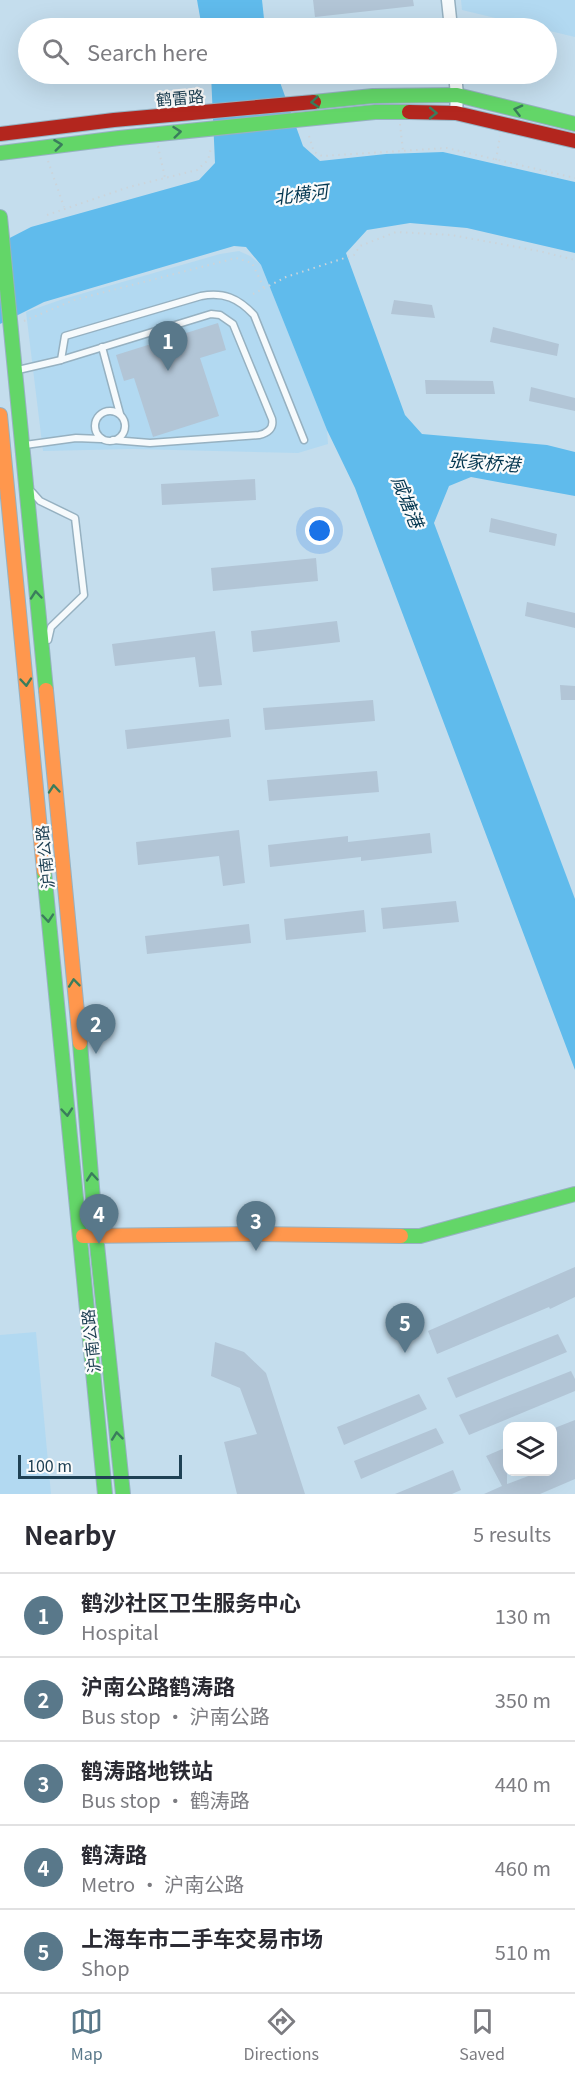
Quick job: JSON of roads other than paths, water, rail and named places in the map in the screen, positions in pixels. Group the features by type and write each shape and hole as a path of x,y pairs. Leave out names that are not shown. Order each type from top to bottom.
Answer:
{"main road":[{"name":"鹤雷路","path":"0,134 114,120 373,96 457,95 575,124"},
{"name":"鹤雷路","path":"0,153 119,138 375,112 456,113 575,141"},
{"name":"沪南公路","path":"0,217 81,1053 96,1235 123,1494"},
{"name":"沪南公路","path":"0,415 105,1494"},
{"path":"79,1237 96,1235 420,1236 575,1194"}],"street":[{"path":"448,0 450,18"},
{"path":"456,84 456,113"}],"lane":[{"path":"61,360 65,336 201,296 210,294 229,297 239,301 254,315 304,440"},
{"path":"15,371 61,360 212,314 220,315 237,330 273,423 269,430 259,435 150,443 76,438 22,445"},
{"path":"102,347 120,414 125,422 124,432 118,439 113,440"},
{"path":"103,439 99,436 95,426 98,417 102,413 111,411 120,414"},
{"path":"25,484 40,501 75,518 84,596 51,627 42,661"}],"water":[{"path":"197,0 262,0 264,18 200,18"},
{"path":"211,84 281,84 303,146 320,161 386,154 443,152 575,182 575,253 467,228 410,223 367,230 346,253 405,415 422,434 547,445 575,452 575,496 471,477 449,486 434,523 575,899 575,1070 355,488 327,430 261,265 246,247 234,246 44,302 0,324 0,243 31,227 199,180 215,163"}],"place":[{"name":"鹤沙社区卫生服务中心","path":"168,371"},
{"name":"沪南公路鹤涛路","path":"96,1054"},
{"name":"鹤涛路","path":"99,1244"},
{"name":"鹤涛路地铁站","path":"256,1251"},
{"name":"上海车市二手车交易市场","path":"405,1353"}],"water label":[{"name":"北横河","path":"301,195"},
{"name":"张家桥港","path":"484,463"},
{"name":"咸塘港","path":"407,502"}]}
